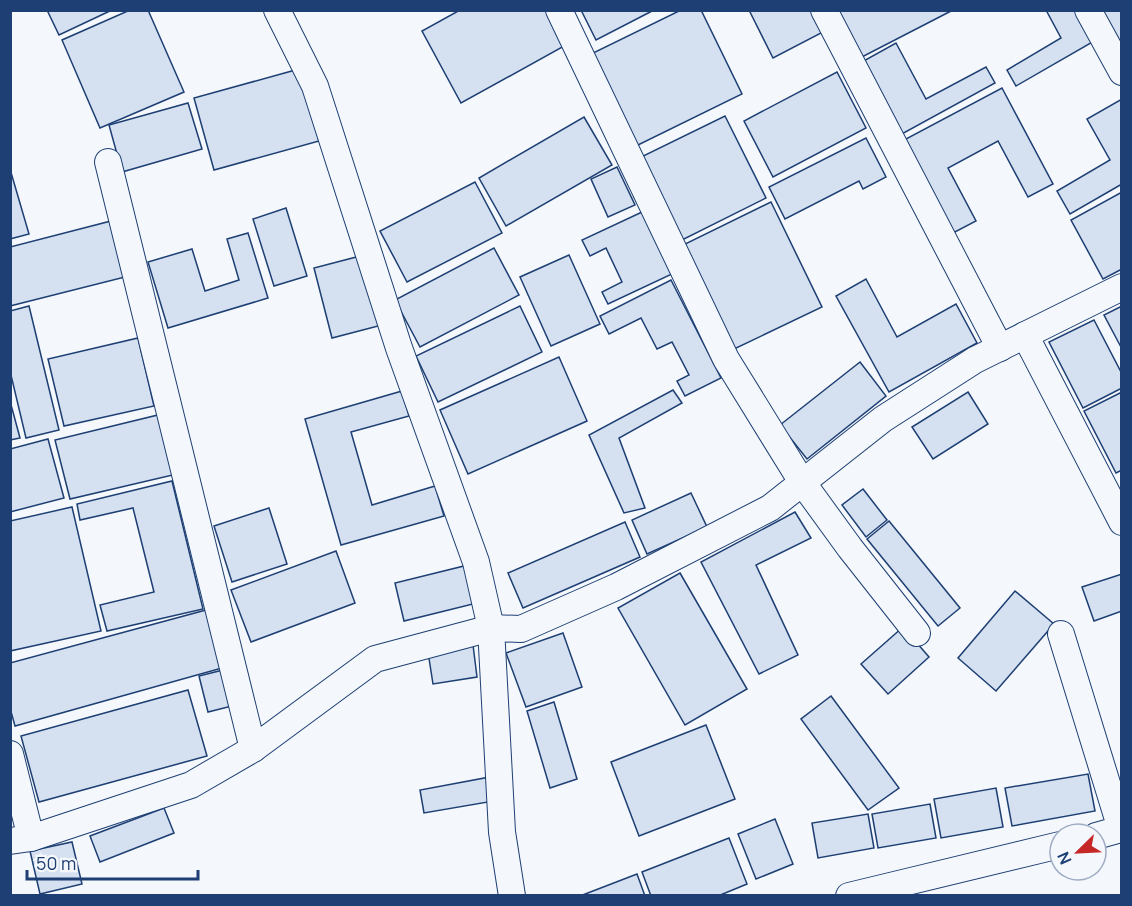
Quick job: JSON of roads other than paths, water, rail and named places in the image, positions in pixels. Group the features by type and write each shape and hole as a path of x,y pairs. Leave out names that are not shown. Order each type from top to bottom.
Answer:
{"street":[{"path":"277,10 315,86 399,348 476,562 491,628 502,832 512,896"},
{"path":"559,10 726,359 802,483 918,633"},
{"path":"824,10 999,348"},
{"path":"1088,10 1122,72"},
{"path":"108,162 253,749"},
{"path":"10,754 21,839 191,785 253,749 375,659 491,628 521,629 616,587 770,508 883,419 975,360 1122,286"},
{"path":"1025,335 1122,522"},
{"path":"1061,634 1121,829 1108,833"},
{"path":"849,896 1048,848"}]}
